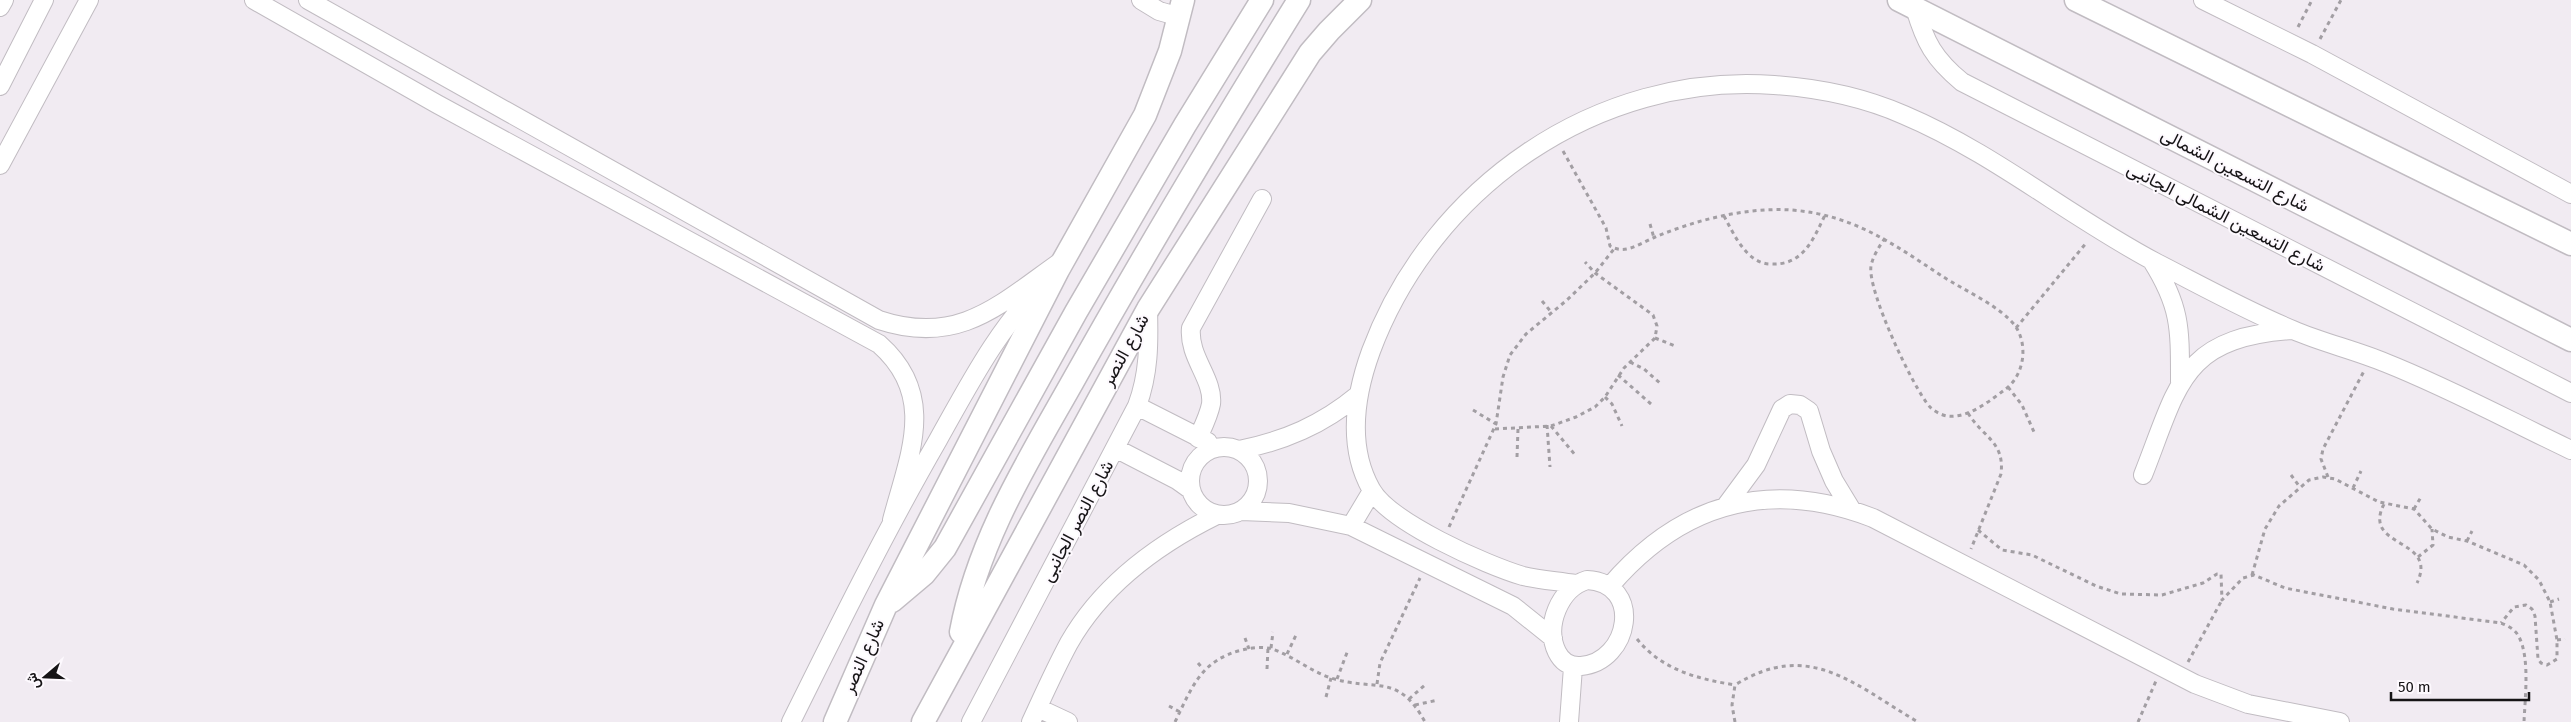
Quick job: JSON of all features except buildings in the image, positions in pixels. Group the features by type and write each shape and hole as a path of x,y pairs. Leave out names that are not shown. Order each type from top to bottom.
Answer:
{"main road":[{"path":"886,605 924,574 953,534 1086,295 1184,126 1262,0"},
{"path":"957,655 968,601 985,548 1008,498 1106,321 1209,146 1299,0"},
{"path":"1294,77 1298,53 1335,0"},
{"name":"شارع النصر","path":"922,722 1148,309 1294,77 1329,30 1360,0"},
{"path":"2076,0 2571,244"},
{"name":"شارع التسعين الشمالى","path":"1907,4 2571,340"},
{"name":"شارع النصر","path":"835,722 886,605 1060,265 1145,115 1162,75 1182,5"}],"street":[{"path":"0,8 4,0"},
{"path":"0,86 44,0"},
{"path":"0,166 88,0"},
{"path":"254,0 437,104 878,344 899,364 907,377 915,403 915,428 892,520"},
{"path":"308,0 880,320 919,330 940,329 960,325 996,306 1060,265"},
{"path":"1141,0 1159,11 1182,5"},
{"path":"2204,0 2312,54 2571,194"},
{"name":"شارع التسعين الشمالى الجانبى","path":"1907,4 1929,47 1943,66 1962,82 2571,393"},
{"path":"1576,584 1520,575 1494,566 1408,524 1393,514 1372,491 1358,450 1355,426 1358,395 1378,334 1397,293 1421,255 1449,219 1481,187 1516,159 1554,135 1594,115 1637,100 1681,90 1734,85 1770,85 1815,90 1859,99 1902,114 1942,133 2152,260 2292,330 2371,358 2571,450"},
{"path":"1198,438 1210,410 1211,396 1191,346 1191,328 1262,199"},
{"path":"2152,260 2166,283 2176,310 2180,339 2180,382"},
{"path":"790,722 892,520 985,356 1021,308 1060,265"},
{"name":"شارع النصر الجانبى","path":"971,722 1137,406 1146,376 1149,357 1148,309"},
{"path":"2143,475 2180,382 2202,357 2230,340 2261,332 2292,330"},
{"path":"1137,406 1217,447 1239,450 1289,437 1313,427 1336,414 1358,395"},
{"path":"1725,506 1756,465 1782,409 1790,404 1800,405 1809,410 1827,466 1851,509"},
{"path":"1217,447 1204,452 1195,463 1190,476 1191,490 1196,501 1205,510 1216,515 1229,515 1241,511 1289,513 1351,526 1513,606 1553,638"},
{"path":"1116,448 1177,480 1191,490"},
{"path":"1239,450 1250,460 1257,473 1255,494 1252,501 1241,511"},
{"path":"1351,526 1372,491"},
{"path":"1610,586 1642,552 1673,529 1698,516 1725,506 1756,500 1788,499 1820,502 1851,509 1873,518 2180,676 2248,704 2340,722"},
{"path":"1068,722 1034,715 1070,642 1104,597 1144,558 1175,537 1216,515"},
{"path":"1587,580 1599,581 1610,586 1619,595 1624,607 1622,633 1608,654 1586,666 1573,667 1559,656 1553,638 1553,624 1563,596 1576,584 1587,580"},
{"path":"1569,722 1573,667"}],"path":[{"path":"2289,43 2312,0"},
{"path":"2312,54 2341,0"},
{"path":"1554,135 1606,228 1610,246 1614,249 1628,249 1654,238 1724,216 1774,210 1825,215 1841,219 1885,238 2003,314 2016,328 2020,339 2022,364 2008,387 1968,413 1947,416 1929,406 1901,355 1872,284 1871,266 1877,249 1885,238"},
{"path":"1724,216 1744,250 1754,259 1766,264 1779,265 1792,262 1803,254 1811,244 1825,215"},
{"path":"1650,224 1654,238"},
{"path":"2016,328 2098,228"},
{"path":"1443,541 1495,429 1503,377 1510,355 1526,334 1595,273 1614,249"},
{"path":"1495,429 1549,426 1576,418 1605,397 1618,375 1654,338 1657,326 1653,315 1595,273 1585,262"},
{"path":"1542,301 1552,313"},
{"path":"1654,338 1675,346"},
{"path":"2328,477 2321,459 2323,449 2371,358"},
{"path":"1630,362 1644,369 1661,384"},
{"path":"1618,375 1651,404"},
{"path":"2008,387 2022,405 2034,432"},
{"path":"1605,397 1612,404 1622,426"},
{"path":"1473,410 1496,424"},
{"path":"1964,565 2001,474 2002,462 1995,443 1968,413"},
{"path":"1549,426 1576,456"},
{"path":"1549,426 1550,467"},
{"path":"1518,429 1518,456"},
{"path":"2353,488 2361,471"},
{"path":"2291,474 2299,486"},
{"path":"2252,575 2271,517 2299,486 2309,480 2328,477 2384,504 2414,509 2432,529 2448,537 2467,540 2524,565 2540,580 2550,602 2557,640 2557,659 2547,666 2538,659 2532,609 2526,605 2518,605 2501,623"},
{"path":"2414,509 2421,497"},
{"path":"2384,504 2380,520 2384,532 2390,538 2413,550 2421,563 2422,571 2417,583"},
{"path":"2418,557 2433,545 2432,529"},
{"path":"1978,530 2002,550 2032,555 2096,586 2121,594 2162,595 2191,588 2217,574 2221,574 2222,600"},
{"path":"2467,540 2472,531"},
{"path":"1377,684 1380,663 1427,563"},
{"path":"2180,676 2222,600 2243,578 2252,575 2285,588 2393,609 2501,623 2512,628 2519,637 2525,670 2524,722"},
{"path":"2550,602 2559,599"},
{"path":"1623,621 1641,644 1664,663 1693,677 1735,685 1760,672 1779,666 1812,666 1836,674 1918,722"},
{"path":"1267,669 1273,632"},
{"path":"1287,654 1297,633"},
{"path":"1245,638 1249,648"},
{"path":"2557,640 2565,639"},
{"path":"1175,722 1203,669 1224,656 1249,648 1270,648 1287,654 1331,678 1350,683 1377,684 1400,691 1415,705 1425,722"},
{"path":"1337,679 1348,650"},
{"path":"1198,664 1203,669"},
{"path":"2138,722 2162,667"},
{"path":"1326,697 1331,678"},
{"path":"1409,699 1426,684"},
{"path":"1735,685 1732,705 1735,722"},
{"path":"1415,705 1438,700"},
{"path":"1169,706 1180,712"}]}
